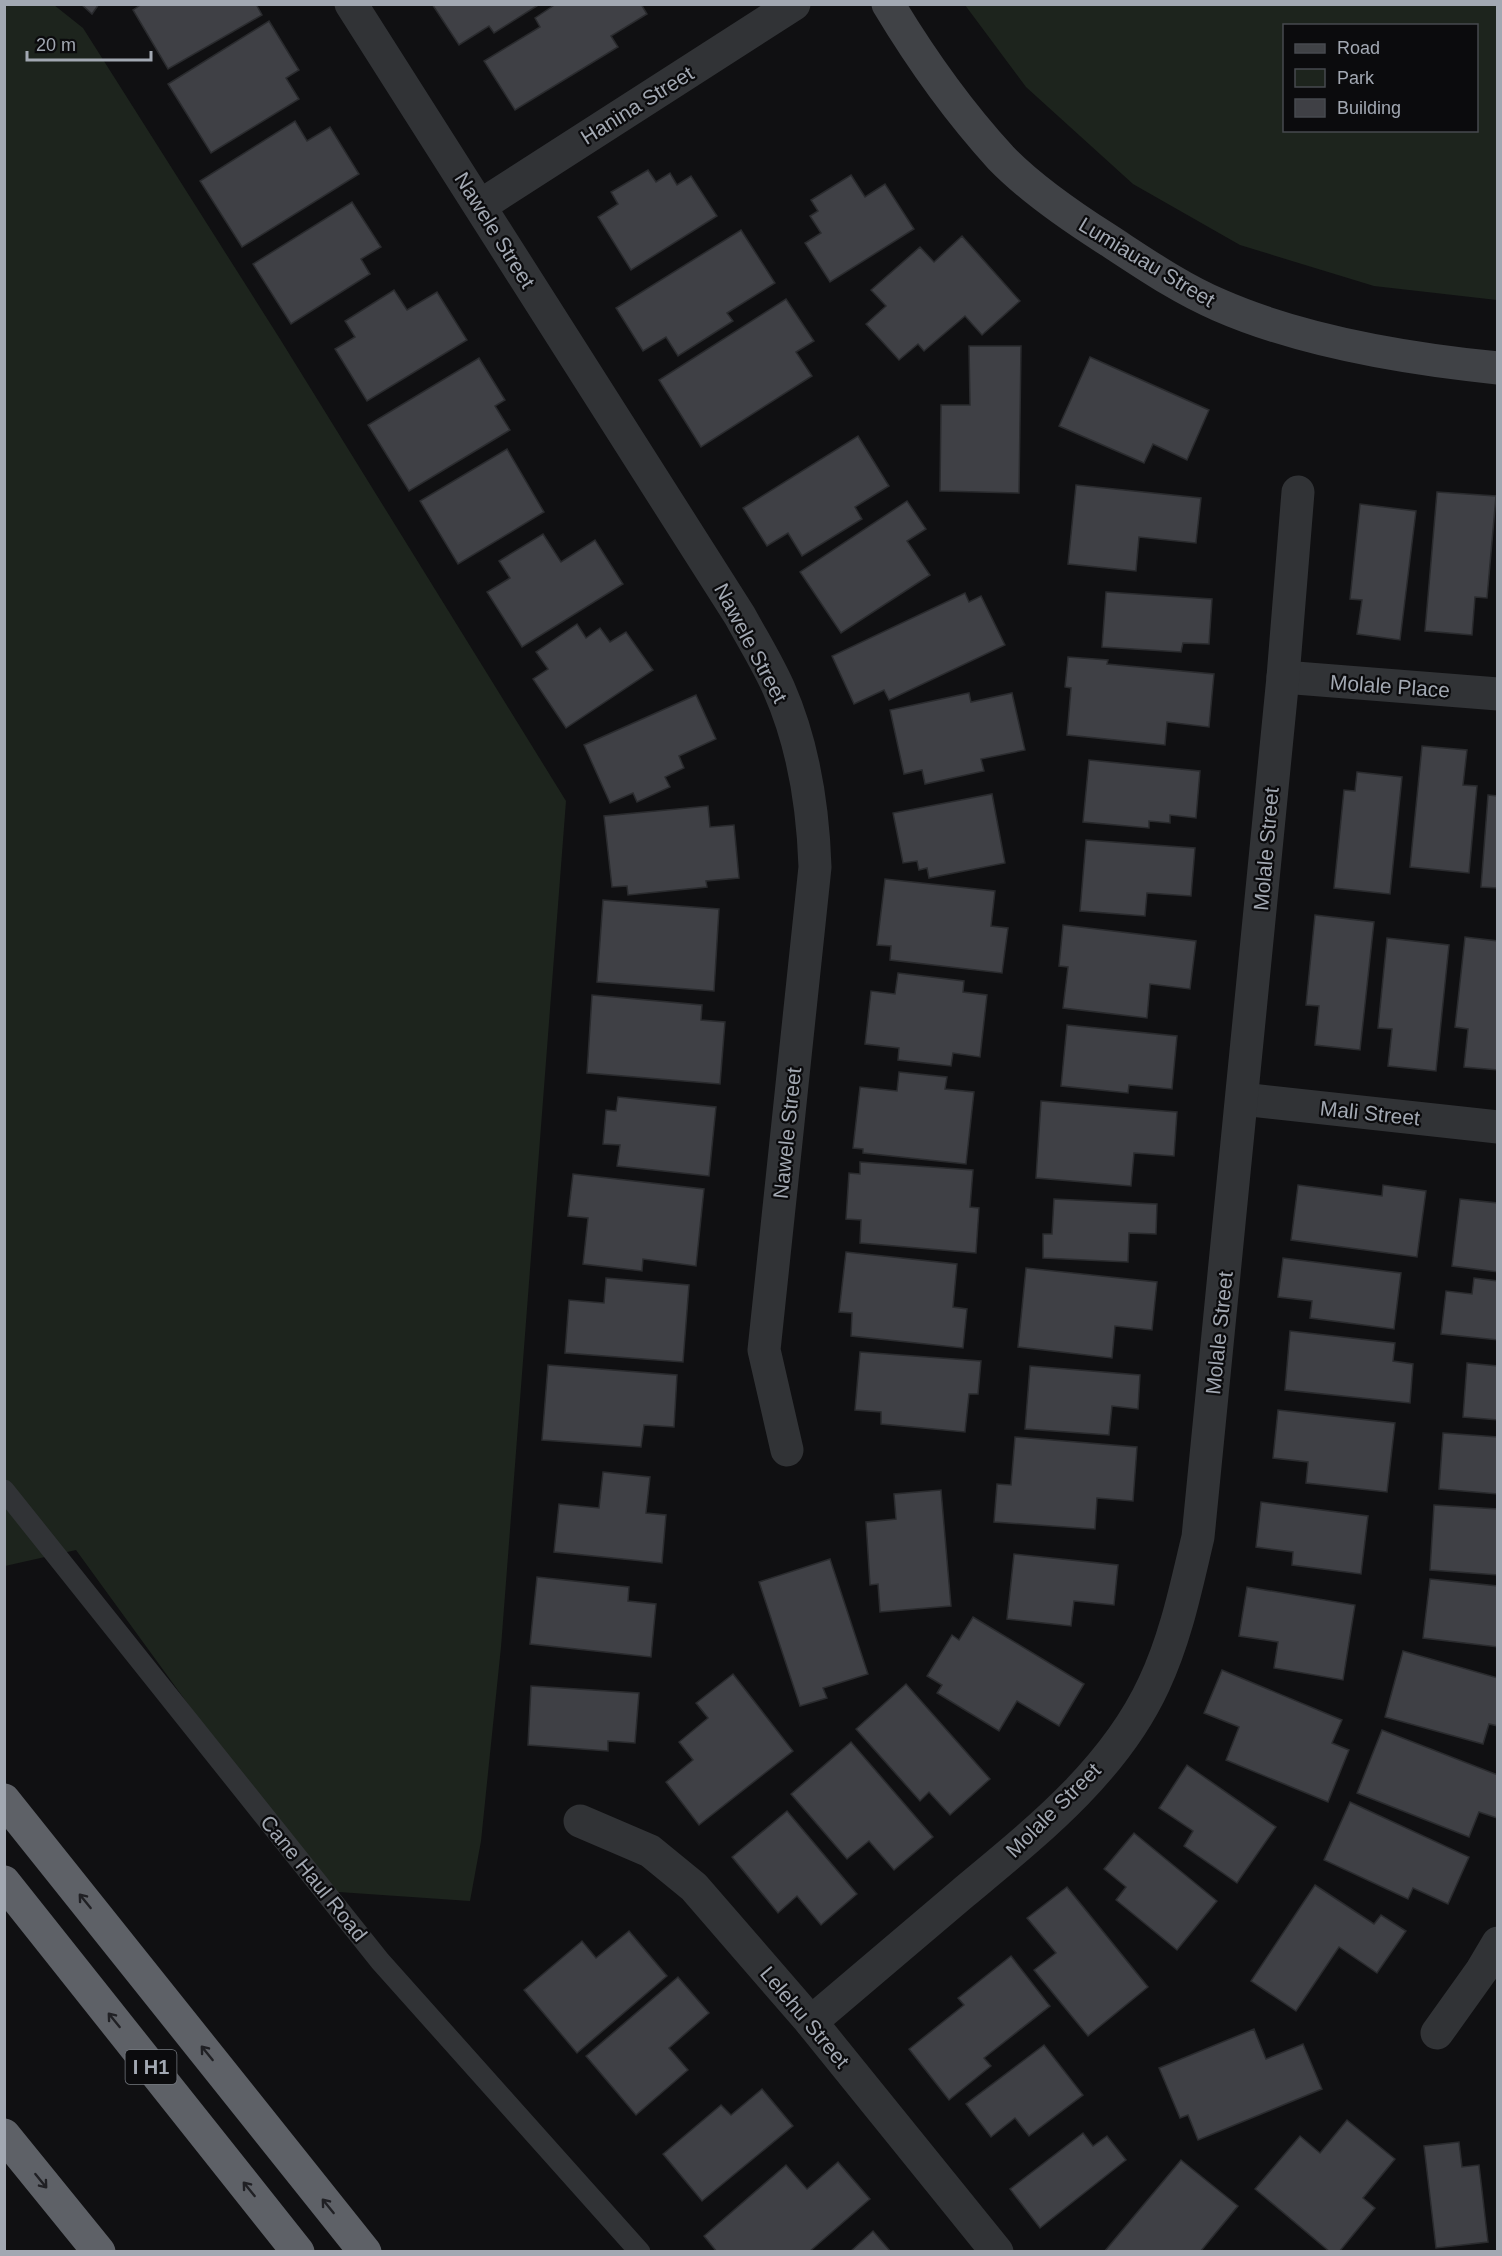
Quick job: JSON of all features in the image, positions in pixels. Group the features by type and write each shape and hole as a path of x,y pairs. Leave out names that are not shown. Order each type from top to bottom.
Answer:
{"highway":[{"path":"4,1800 364,2252"},
{"name":"I H1","path":"4,1882 298,2252"},
{"path":"4,2135 99,2252"}],"street":[{"name":"Nawele Street","path":"351,4 740,616 779,689 802,753 814,818 815,867 764,1350 787,1450"},
{"name":"Hanina Street","path":"480,206 794,4"},
{"name":"Lumiauau Street","path":"888,4 948,95 1003,160 1071,216 1145,264 1219,305 1299,332 1368,349 1497,368"},
{"name":"Molale Street","path":"811,2022 1067,1803 1124,1734 1154,1685 1177,1625 1198,1537 1242,1099 1298,492"},
{"name":"Molale Place","path":"1282,677 1497,694"},
{"name":"Mali Street","path":"1242,1099 1497,1127"},
{"name":"Lelehu Street","path":"580,1821 650,1851 694,1887 811,2022 997,2252"},
{"path":"1437,2032 1482,1970 1497,1943"}],"lane":[{"name":"Cane Haul Road","path":"4,1490 380,1961 640,2252"}],"green space":[{"path":"4,5 54,5 83,28 280,339 566,801 501,1647 481,1841 470,1901 324,1891 76,1550 5,1566"},
{"path":"965,5 1497,5 1497,300 1374,286 1240,245 1133,184 1026,87"}],"building":[{"path":"81,4 99,4 92,14"},
{"path":"142,4 256,4 262,15 168,69 133,10"},
{"path":"432,4 540,4 494,33 489,26 459,45"},
{"path":"556,4 641,4 647,14 611,36 618,47 515,110 484,61 540,27 535,18"},
{"path":"269,21 299,70 286,78 299,99 211,153 168,84"},
{"path":"295,121 307,141 330,127 359,174 242,247 200,181"},
{"path":"648,170 656,182 670,173 677,185 691,176 717,216 631,270 598,217 618,204 611,192"},
{"path":"851,175 865,197 885,184 914,229 830,282 805,243 821,233 810,216 818,211 811,200"},
{"path":"352,202 381,247 361,259 370,274 291,324 253,264"},
{"path":"741,230 775,283 727,313 733,321 678,356 666,337 643,351 616,308"},
{"path":"962,236 1020,301 982,335 965,316 924,351 918,344 899,360 866,324 886,306 871,290 920,247 934,262"},
{"path":"394,290 407,310 437,292 467,340 367,401 335,349 355,337 345,321"},
{"path":"786,299 814,341 796,352 812,376 701,447 659,380"},
{"path":"969,346 1021,346 1019,493 940,491 941,405 970,405"},
{"path":"1090,357 1209,410 1187,460 1153,444 1144,463 1059,426"},
{"path":"479,358 505,400 495,406 510,430 409,491 368,425"},
{"path":"858,436 889,486 855,507 862,519 802,556 788,533 767,546 743,508"},
{"path":"507,449 544,512 458,564 420,501"},
{"path":"1076,485 1201,498 1196,543 1139,537 1136,571 1068,564"},
{"path":"1437,492 1496,496 1487,598 1475,597 1472,635 1425,631"},
{"path":"907,501 926,529 907,541 930,575 841,633 800,572"},
{"path":"1360,504 1416,511 1400,640 1357,634 1362,600 1350,599"},
{"path":"543,534 561,562 595,540 623,584 522,647 487,592 510,578 499,561"},
{"path":"1106,592 1212,599 1209,644 1183,643 1181,652 1102,647"},
{"path":"965,593 969,602 981,596 1005,645 889,700 884,690 854,704 832,656"},
{"path":"577,624 586,638 600,628 610,642 626,632 653,670 566,728 533,679 548,669 536,652"},
{"path":"1068,657 1108,660 1107,664 1214,674 1209,727 1167,722 1165,745 1067,735 1071,688 1065,687"},
{"path":"969,693 971,702 1012,693 1025,750 981,759 984,771 925,784 922,770 904,774 890,710"},
{"path":"696,695 716,739 679,756 684,768 665,777 670,787 637,802 633,793 610,803 584,745"},
{"path":"1422,746 1467,750 1463,785 1477,786 1469,873 1410,867"},
{"path":"1089,760 1200,771 1196,818 1170,815 1170,823 1149,821 1149,828 1083,822"},
{"path":"1357,772 1402,777 1390,894 1334,888 1344,790 1355,791"},
{"path":"992,794 1005,863 929,878 927,868 919,870 917,861 903,863 893,813"},
{"path":"1488,795 1498,796 1498,888 1481,887"},
{"path":"708,806 710,827 734,825 739,878 706,881 707,887 628,895 627,886 612,887 604,816"},
{"path":"1086,840 1195,848 1191,896 1147,893 1145,916 1080,911"},
{"path":"885,879 995,891 991,926 1008,928 1002,973 890,960 891,946 877,945"},
{"path":"603,900 719,909 714,991 597,982"},
{"path":"1315,915 1374,922 1360,1050 1315,1045 1319,1006 1306,1005"},
{"path":"1063,925 1196,941 1190,989 1150,984 1147,1018 1063,1008 1068,967 1059,966"},
{"path":"1465,937 1498,941 1498,1070 1464,1067 1468,1029 1455,1027"},
{"path":"1387,938 1449,945 1436,1071 1388,1066 1392,1029 1378,1028"},
{"path":"898,973 964,981 963,992 987,995 980,1057 953,1053 951,1066 898,1060 899,1048 865,1044 871,991 895,994"},
{"path":"592,995 702,1005 701,1020 725,1022 720,1084 587,1073"},
{"path":"1067,1025 1177,1036 1172,1089 1129,1085 1128,1093 1061,1086"},
{"path":"899,1072 947,1077 945,1089 974,1092 966,1164 863,1153 863,1149 853,1148 860,1087 897,1091"},
{"path":"618,1097 716,1107 709,1176 617,1166 620,1145 603,1144 606,1110 616,1111"},
{"path":"1041,1101 1177,1112 1174,1156 1134,1153 1131,1186 1036,1178"},
{"path":"860,1162 973,1170 970,1207 979,1208 976,1253 860,1243 861,1220 846,1219 849,1173 860,1174"},
{"path":"573,1174 704,1189 696,1266 643,1259 642,1271 583,1264 588,1218 568,1216"},
{"path":"1298,1185 1382,1196 1383,1185 1426,1191 1417,1257 1291,1240"},
{"path":"1054,1199 1157,1204 1156,1234 1129,1233 1128,1262 1043,1258 1043,1234 1052,1234"},
{"path":"1460,1199 1498,1203 1498,1272 1452,1266"},
{"path":"846,1252 957,1264 953,1307 967,1309 963,1348 851,1336 852,1313 839,1312"},
{"path":"1283,1258 1401,1273 1394,1329 1310,1318 1312,1301 1278,1297"},
{"path":"1026,1268 1157,1282 1152,1330 1115,1326 1112,1358 1018,1347"},
{"path":"606,1278 689,1285 683,1362 565,1353 569,1300 604,1303"},
{"path":"1474,1278 1498,1281 1498,1340 1441,1334 1446,1291 1472,1294"},
{"path":"1290,1331 1395,1343 1393,1361 1413,1364 1410,1403 1285,1390"},
{"path":"860,1352 981,1361 978,1394 969,1394 965,1432 881,1424 881,1412 855,1410"},
{"path":"1467,1363 1498,1366 1498,1420 1463,1417"},
{"path":"548,1365 677,1375 674,1427 644,1425 641,1447 542,1440"},
{"path":"1030,1366 1140,1375 1138,1409 1112,1406 1109,1435 1025,1429"},
{"path":"1278,1410 1395,1423 1387,1492 1306,1483 1308,1462 1273,1458"},
{"path":"1443,1433 1498,1437 1498,1494 1439,1489"},
{"path":"1015,1437 1137,1447 1133,1501 1097,1498 1095,1529 994,1522 997,1484 1011,1485"},
{"path":"603,1472 650,1477 646,1513 666,1515 662,1563 554,1552 559,1504 599,1508"},
{"path":"941,1490 951,1606 880,1612 878,1584 870,1585 866,1522 896,1519 894,1494"},
{"path":"1261,1502 1368,1516 1361,1574 1292,1565 1293,1552 1256,1547"},
{"path":"1434,1505 1498,1509 1498,1575 1430,1570"},
{"path":"1014,1554 1118,1565 1114,1605 1074,1601 1071,1626 1007,1619"},
{"path":"830,1559 868,1674 823,1688 827,1698 800,1706 759,1582"},
{"path":"537,1577 629,1587 628,1601 656,1604 651,1657 530,1644"},
{"path":"1430,1579 1498,1586 1498,1647 1423,1638"},
{"path":"1247,1587 1355,1605 1343,1680 1274,1668 1278,1642 1239,1636"},
{"path":"973,1617 1084,1684 1059,1726 1017,1701 999,1731 937,1693 942,1685 927,1676 952,1635 959,1640"},
{"path":"1403,1651 1498,1678 1498,1726 1489,1724 1483,1744 1385,1717"},
{"path":"1222,1670 1342,1720 1332,1743 1349,1750 1328,1802 1226,1760 1239,1727 1204,1713"},
{"path":"733,1674 793,1751 699,1825 666,1782 693,1760 679,1742 708,1718 696,1703"},
{"path":"906,1684 990,1779 950,1815 929,1792 920,1801 856,1729"},
{"path":"531,1686 639,1693 635,1743 608,1741 608,1751 528,1745"},
{"path":"1382,1730 1498,1775 1497,1818 1479,1812 1469,1837 1357,1793"},
{"path":"851,1742 933,1837 894,1870 869,1841 847,1859 791,1794"},
{"path":"1187,1765 1276,1827 1237,1883 1184,1846 1193,1831 1159,1808"},
{"path":"1350,1802 1469,1857 1448,1904 1413,1888 1408,1899 1324,1860"},
{"path":"787,1811 857,1894 821,1925 797,1896 778,1913 732,1857"},
{"path":"1134,1833 1217,1901 1177,1950 1116,1900 1126,1887 1104,1869"},
{"path":"1315,1885 1374,1924 1381,1915 1406,1931 1377,1973 1339,1947 1296,2011 1251,1981"},
{"path":"1067,1887 1148,1987 1088,2036 1034,1970 1056,1953 1027,1918"},
{"path":"629,1931 667,1976 577,2053 524,1990 582,1941 596,1958"},
{"path":"1011,1956 1050,2006 984,2058 991,2066 949,2100 909,2049 964,2005 958,1998"},
{"path":"678,1977 709,2013 669,2048 688,2070 636,2115 586,2056"},
{"path":"1254,2029 1266,2059 1303,2044 1322,2089 1198,2140 1188,2115 1180,2118 1159,2068"},
{"path":"1044,2045 1083,2095 1029,2136 1015,2118 991,2137 966,2104"},
{"path":"762,2089 793,2126 702,2201 663,2154 721,2105 731,2115"},
{"path":"1347,2120 1395,2159 1363,2198 1375,2208 1339,2252 1330,2252 1255,2189 1300,2136 1320,2153"},
{"path":"1083,2133 1093,2146 1107,2136 1126,2160 1040,2228 1010,2189"},
{"path":"1459,2142 1462,2167 1479,2165 1488,2242 1436,2248 1424,2146"},
{"path":"1181,2160 1238,2206 1200,2252 1104,2252"},
{"path":"838,2162 870,2199 809,2252 717,2252 704,2236 786,2165 807,2189"},
{"path":"873,2231 891,2252 850,2252"}]}
